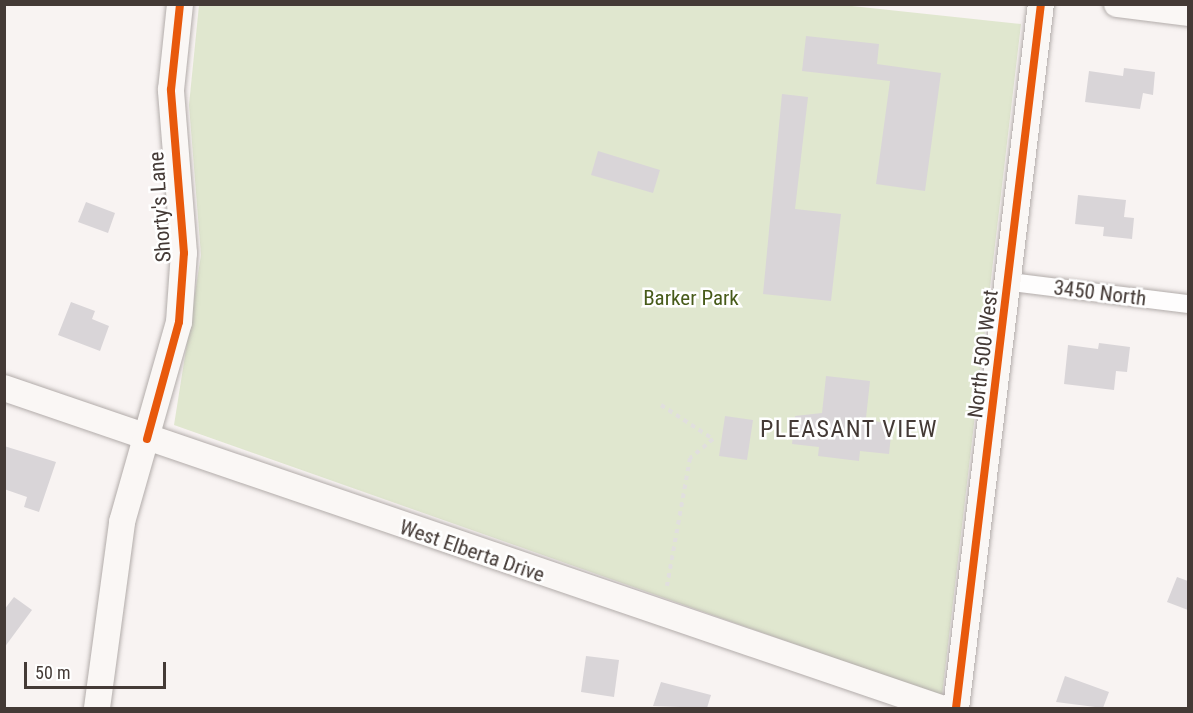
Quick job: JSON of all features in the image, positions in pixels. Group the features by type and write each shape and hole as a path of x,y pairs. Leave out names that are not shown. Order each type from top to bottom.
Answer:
{"main road":[{"name":"Shorty's Lane","path":"97,708 123,522 179,322 184,253 171,90 180,4"},
{"name":"North 500 West","path":"956,708 1011,282 1041,4"},
{"path":"1117,4 1188,13"},
{"name":"West Elberta Drive","path":"4,388 147,439 941,708"}],"street":[{"name":"3450 North","path":"1011,282 1188,304"}],"path":[{"path":"661,405 713,440 690,458 667,586"}],"green space":[{"name":"Barker Park","path":"833,4 1021,24 942,696 174,425 201,255 189,105 199,5"}],"building":[{"path":"806,36 879,44 877,64 941,73 925,191 876,184 890,81 802,71"},
{"path":"1124,68 1155,72 1153,95 1143,93 1140,109 1085,102 1089,71 1123,76"},
{"path":"782,94 808,97 795,209 841,214 831,301 763,294"},
{"path":"598,151 660,170 653,193 591,175"},
{"path":"1078,195 1126,200 1124,217 1134,218 1132,239 1103,236 1104,227 1075,224"},
{"path":"86,202 115,213 108,233 78,222"},
{"path":"71,302 95,311 92,319 109,326 100,351 58,335"},
{"path":"1099,343 1130,347 1127,372 1116,371 1114,390 1064,384 1068,345 1098,349"},
{"path":"826,376 870,381 866,418 892,426 889,454 860,451 859,461 818,456 819,447 792,444 795,416 822,413"},
{"path":"725,416 753,420 747,460 719,456"},
{"path":"4,446 56,462 39,512 24,507 27,497 4,489"},
{"path":"1177,577 1188,581 1188,610 1167,602"},
{"path":"14,597 32,610 4,648 4,610"},
{"path":"586,656 619,660 614,697 581,692"},
{"path":"1065,676 1109,692 1103,708 1056,702"},
{"path":"661,682 711,695 707,708 653,706"}],"cycle path":[{"path":"147,439 179,322 184,253 171,90 180,4"},
{"path":"956,708 1041,4"}],"district":[{"name":"PLEASANT VIEW","path":"849,430"}]}
